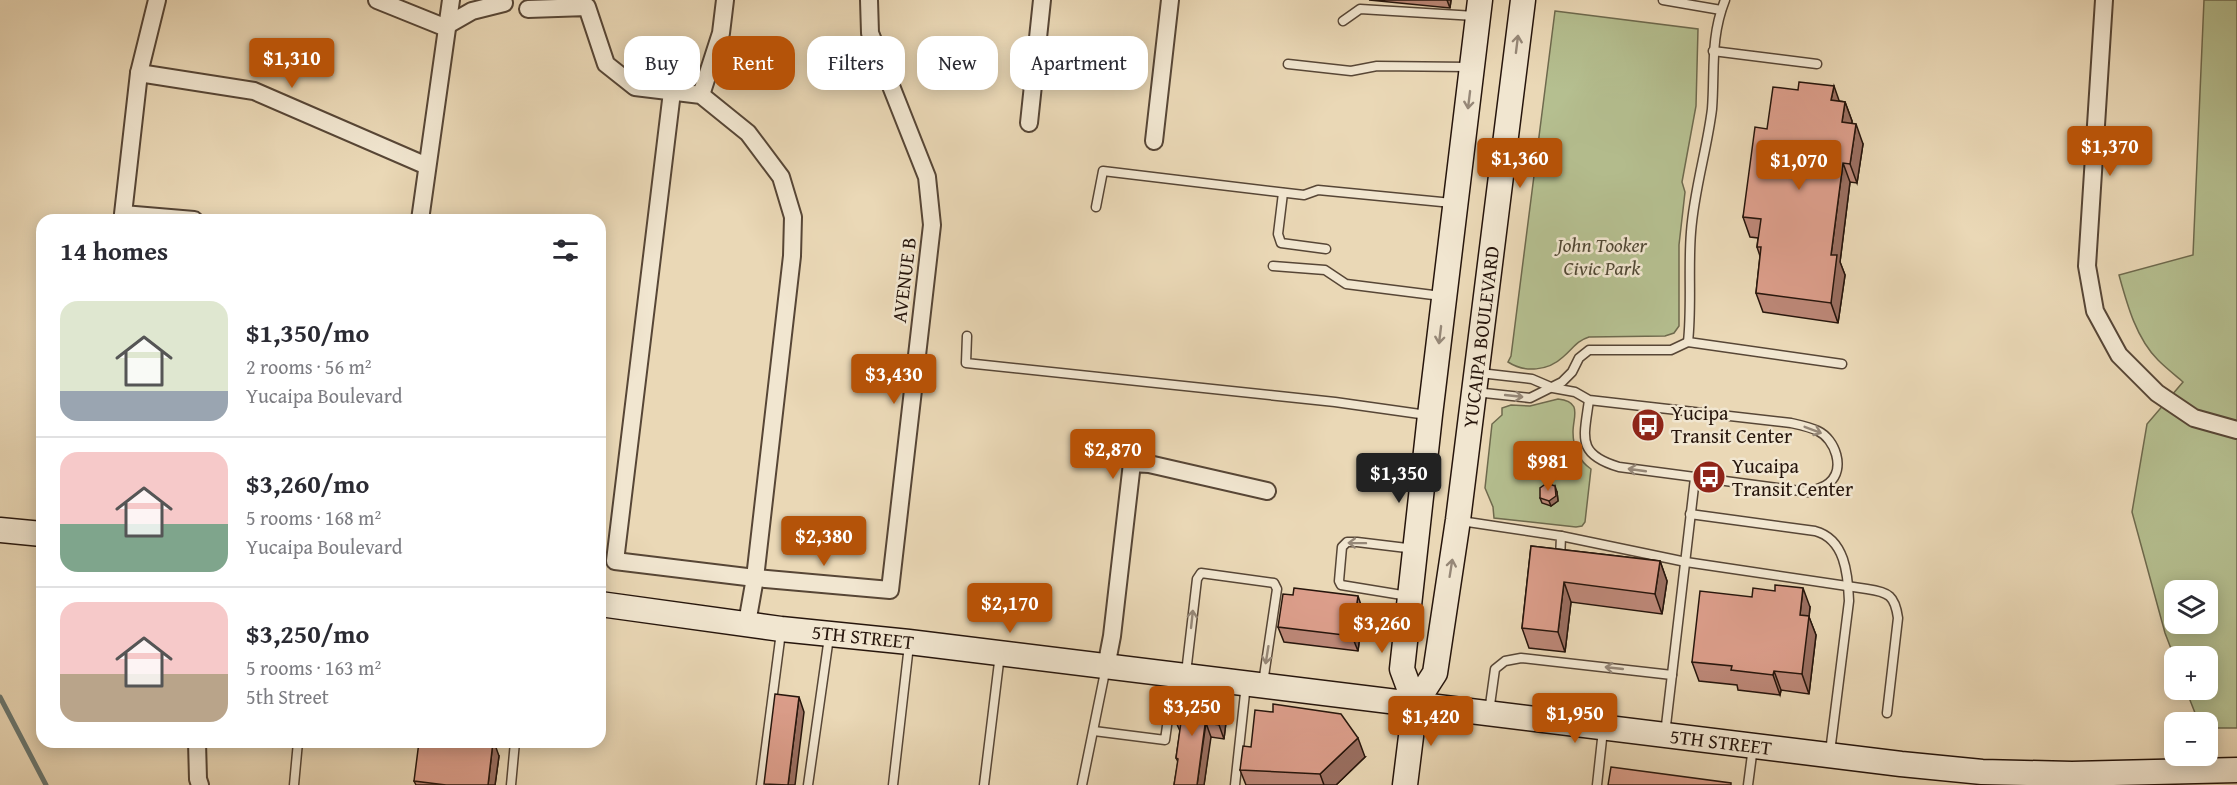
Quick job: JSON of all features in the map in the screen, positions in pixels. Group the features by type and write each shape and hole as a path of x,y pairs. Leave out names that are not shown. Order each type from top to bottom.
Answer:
{"main road":[{"name":"YUCAIPA BOULEVARD","path":"1405,785 1415,704 1435,673 1458,520 1523,0"},
{"name":"YUCAIPA BOULEVARD","path":"1415,704 1402,669 1479,8"},
{"path":"0,530 36,533"},
{"name":"5TH STREET","path":"606,605 781,629 909,642 1971,771 2001,778 2071,779 2237,770"}],"street":[{"path":"123,214 139,72 157,0"},
{"path":"377,0 444,27 472,11 504,3"},
{"path":"421,214 451,0"},
{"path":"701,95 721,33 725,0"},
{"name":"AVENUE B","path":"754,578 890,590 932,225 927,177 870,33 868,0"},
{"path":"1029,123 1042,0"},
{"path":"1154,141 1170,0"},
{"path":"2104,0 2087,266 2095,311 2119,355 2157,393 2194,418 2237,430"},
{"path":"528,9 587,3 606,64 636,87 701,95 748,133 781,177 793,217 792,256 747,623"},
{"path":"139,72 254,91 428,166"},
{"path":"672,92 615,561 754,578"},
{"path":"1106,667 1112,636 1132,463 1149,464 1267,491"},
{"path":"198,748 197,771 200,785"}],"lane":[{"path":"1663,0 1721,10"},
{"path":"1688,342 1691,309 1691,232 1712,107 1715,30 1725,0"},
{"path":"1342,21 1360,9 1479,8"},
{"path":"1713,51 1817,64"},
{"path":"1288,64 1351,71 1377,66 1473,68"},
{"path":"1096,207 1103,171 1304,195 1318,190 1456,203"},
{"path":"1283,193 1278,234 1281,243 1326,249"},
{"path":"1273,266 1325,270 1346,284 1444,297"},
{"path":"967,336 966,363 1335,402 1430,415"},
{"path":"1475,382 1530,398 1553,388 1572,372 1579,358 1589,350 1671,350 1688,342 1842,364"},
{"path":"1475,382 1532,379 1553,388 1575,392 1589,400 1791,423 1819,431 1829,439 1836,449 1837,462 1834,478 1828,484 1808,492 1695,478 1600,462 1591,454 1586,444 1585,429 1589,400"},
{"path":"1665,735 1695,478"},
{"path":"1690,514 1826,534 1840,550 1849,586 1849,601 1830,755"},
{"path":"1458,520 1561,536 1686,562 1888,594 1896,604 1899,618 1887,713"},
{"path":"1560,560 1561,536"},
{"path":"1410,597 1341,585 1339,581 1342,547 1347,542 1357,542 1415,549"},
{"path":"1094,730 1165,740 1180,676 1197,579 1202,573 1274,583 1277,589 1254,685 1235,785"},
{"path":"761,785 778,667 781,629"},
{"path":"808,785 830,634"},
{"path":"893,785 909,642"},
{"path":"984,785 1000,653"},
{"path":"1490,712 1495,669 1505,661 1521,658 1672,675"},
{"path":"1082,785 1106,667"},
{"path":"1597,785 1603,727"},
{"path":"1748,785 1753,746"},
{"path":"294,785 297,748"},
{"path":"511,785 514,748"}],"green space":[{"path":"2204,0 2237,0 2237,728 2218,728 2218,712 2195,712 2190,700 2218,700 2218,646 2170,646 2165,634 2218,634 2218,580 2164,580 2164,629 2132,512 2147,424 2183,382 2158,360 2144,342 2133,320 2119,275 2193,255"},
{"name":"John Tooker Civic Park","path":"1555,11 1698,29 1696,106 1682,182 1685,192 1679,245 1679,326 1674,333 1665,336 1589,337 1578,343 1557,362 1543,368 1529,369 1508,362 1511,356"},
{"path":"1558,399 1571,403 1574,407 1574,443 1580,458 1591,469 1585,522 1582,526 1576,527 1494,518 1493,507 1485,488 1492,424 1502,415 1502,408 1511,405 1530,406"}],"building":[{"path":"1799,82 1834,86 1831,100 1845,102 1842,122 1856,124 1850,164 1843,163 1831,255 1837,255 1831,303 1756,293 1761,247 1757,247 1761,219 1743,217 1755,127 1767,129 1773,87 1798,90"},
{"path":"1547,483 1555,486 1556,496 1549,501 1540,498 1540,488"},
{"path":"1531,546 1660,561 1655,594 1564,582 1558,632 1522,628"},
{"path":"1775,585 1803,588 1800,615 1809,616 1802,674 1774,671 1773,675 1731,670 1732,666 1692,662 1700,591 1752,597 1753,588 1775,591"},
{"path":"1294,588 1358,596 1352,636 1278,627 1283,594 1293,595"},
{"path":"775,694 799,697 788,785 764,784"},
{"path":"1179,697 1211,702 1210,707 1220,708 1219,725 1206,723 1205,725 1197,785 1174,785 1181,722 1176,722"},
{"path":"1273,704 1341,714 1358,738 1320,774 1240,770 1243,746 1251,747 1255,710 1273,712"},
{"path":"418,748 492,748 488,785 446,785 414,781"},
{"path":"1611,767 1731,783 1731,785 1608,785"}],"waterway":[{"path":"0,697 46,785"}],"place":[{"name":"Yucipa Transit Center","path":"1648,425"},
{"name":"Yucaipa Transit Center","path":"1709,477"}]}
